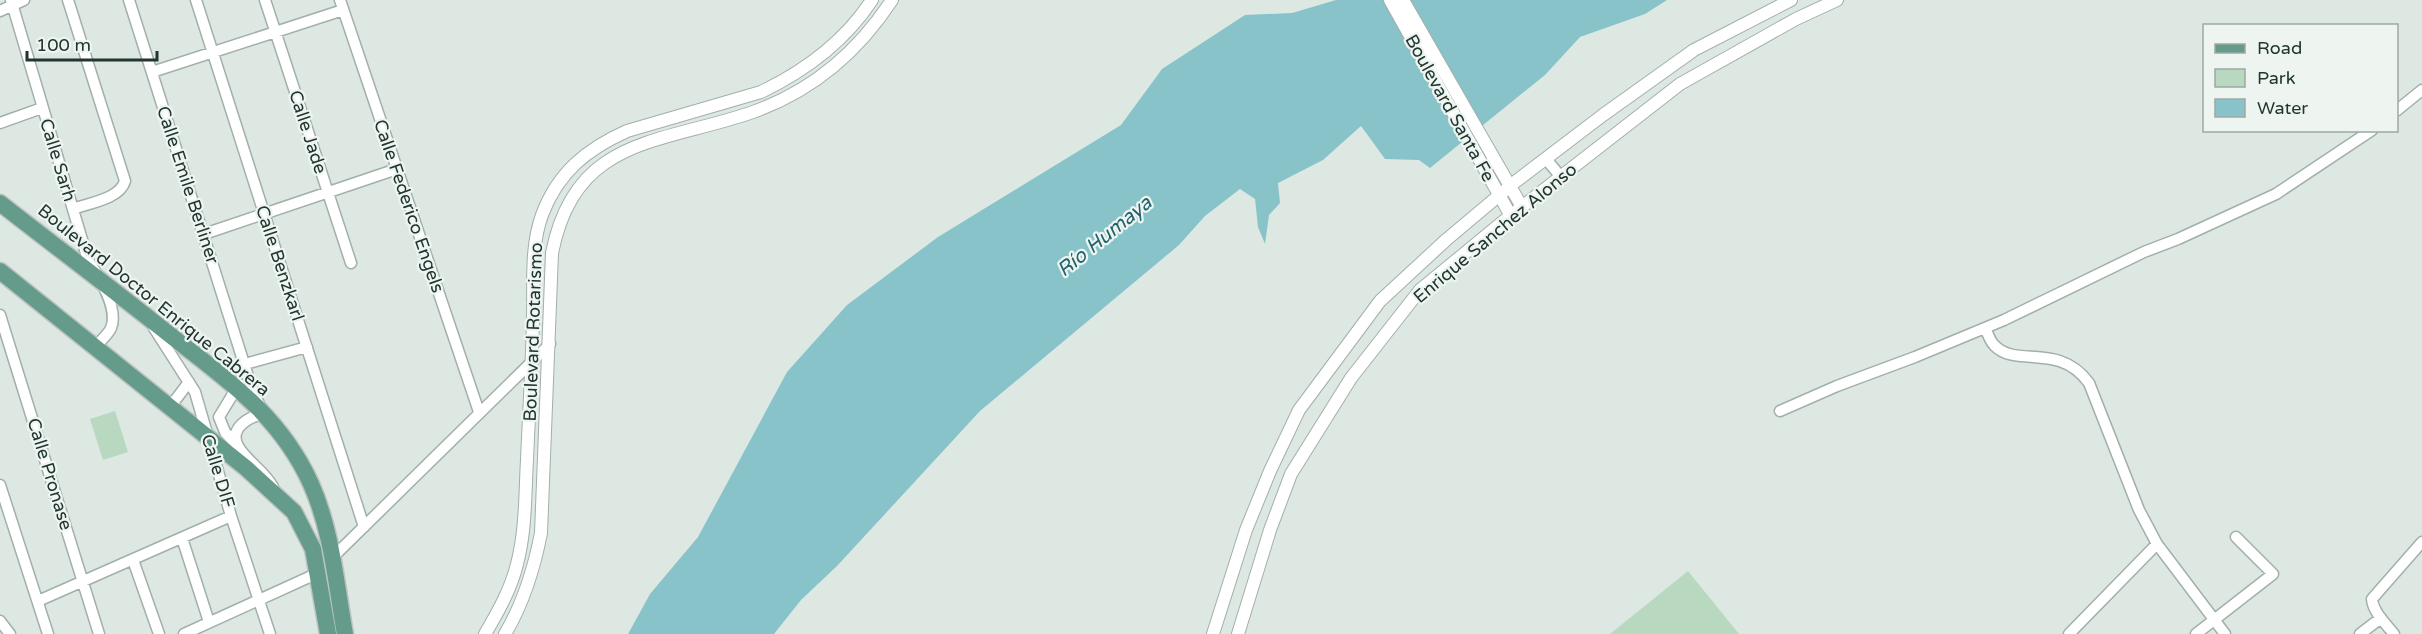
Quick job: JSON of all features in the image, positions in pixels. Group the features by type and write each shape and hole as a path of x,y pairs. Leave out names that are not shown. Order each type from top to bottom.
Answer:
{"main road":[{"name":"Boulevard Doctor Enrique Cabrera","path":"0,203 236,388 264,414 289,443 310,483 321,511 333,556 345,634"},
{"path":"0,271 207,437 294,512 313,549 328,634"}],"street":[{"path":"0,11 11,3 24,0"},
{"path":"68,0 125,181 122,189 115,194 73,209"},
{"name":"Calle Emile Berliner","path":"129,0 253,392 264,414"},
{"name":"Calle Benzkarl","path":"195,0 364,527"},
{"name":"Calle Jade","path":"265,0 351,263"},
{"name":"Boulevard Rotarismo","path":"485,634 504,600 517,564 523,528 530,411 534,250 537,230 549,200 574,165 592,148 627,131 761,92 782,82 833,45 860,17 872,0"},
{"name":"Boulevard Rotarismo","path":"505,634 523,600 531,578 541,533 548,401 552,253 567,204 588,177 610,159 664,136 752,112 809,85 850,54 877,23 892,0"},
{"name":"Boulevard Santa Fe","path":"1390,0 1418,38 1501,182 1522,207"},
{"name":"Boulevard Santa Fe","path":"1403,0 1418,38"},
{"name":"Enrique Sanchez Alonso","path":"1214,634 1246,530 1270,471 1299,410 1380,301 1499,195 1501,182 1546,159 1694,50 1791,0"},
{"name":"Enrique Sanchez Alonso","path":"1238,634 1270,530 1292,474 1351,378 1420,290 1510,216 1680,84 1796,19 1837,0"},
{"name":"Calle Sarh","path":"11,3 88,260 104,283 112,320 111,327 95,347"},
{"path":"152,72 276,32 341,5"},
{"name":"Calle Federico Engels","path":"341,5 479,412"},
{"path":"2398,110 2422,90"},
{"path":"0,123 42,108"},
{"path":"1780,411 1985,328 2144,252 2276,194 2369,132"},
{"path":"1546,159 1561,177"},
{"path":"204,234 397,169"},
{"name":"Boulevard Santa Fe","path":"1499,195 1510,216"},
{"name":"Calle Pronase","path":"0,315 99,634"},
{"name":"Calle DIF","path":"147,317 195,392 231,516 270,634"},
{"path":"1985,328 1993,344 2004,352 2060,360 2074,366 2082,374 2089,383 2139,510 2157,544 2225,634"},
{"path":"333,556 550,344"},
{"path":"277,495 265,474 221,426 219,417 245,367 307,347"},
{"path":"170,407 189,382"},
{"path":"530,411 548,401"},
{"path":"237,445 236,434 240,426 252,417 264,414"},
{"path":"0,485 48,634"},
{"path":"38,602 231,516"},
{"path":"2196,634 2273,574 2236,537"},
{"path":"182,538 209,622"},
{"path":"2394,634 2372,603 2373,597 2422,543"},
{"path":"2069,634 2157,544"},
{"path":"133,560 159,634"},
{"path":"191,632 318,573"},
{"path":"2360,634 2381,618"},
{"path":"1,622 10,634"}],"green space":[{"path":"115,411 128,452 103,460 90,419"},
{"path":"1688,571 1739,634 1610,634"}],"water":[{"name":"Río Humaya","path":"1336,0 1667,0 1645,14 1580,37 1545,75 1430,168 1419,160 1385,159 1361,126 1323,160 1278,183 1280,203 1269,215 1265,244 1258,227 1255,199 1240,189 1205,216 1179,245 980,411 837,566 801,600 774,634 628,634 650,594 698,537 787,372 847,305 938,237 1121,125 1162,69 1245,15 1292,13"}]}
